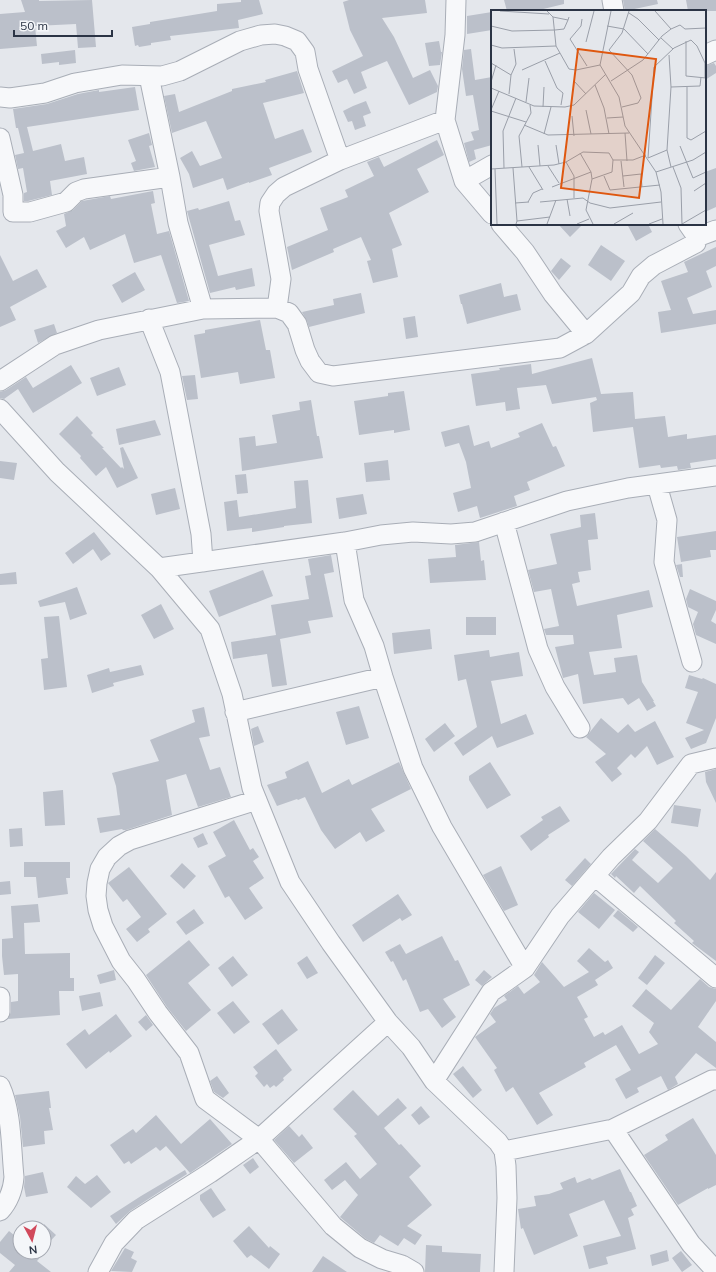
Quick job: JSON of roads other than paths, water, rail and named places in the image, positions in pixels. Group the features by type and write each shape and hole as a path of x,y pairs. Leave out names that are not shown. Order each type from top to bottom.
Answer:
{"street":[{"path":"456,0 455,35 445,120 464,181 491,213"},
{"path":"612,0 614,10"},
{"path":"0,97 10,98 45,93 75,83 122,75 162,76 180,71 240,41 262,35 275,34 297,41 305,52 308,69 340,160"},
{"path":"706,55 716,50"},
{"path":"149,76 178,223 203,308"},
{"path":"277,308 281,279 269,211 270,203 276,194 284,187 340,160 445,120"},
{"path":"0,138 13,195 13,212 30,212 66,202 76,192 84,189 170,177"},
{"path":"464,181 491,166"},
{"path":"502,225 525,252 553,294 586,334"},
{"path":"0,381 55,345 99,330 203,308 277,308 288,314 297,324 304,350 319,373 333,376 560,348 586,334 630,293 641,276 654,265 696,243 693,231 716,230"},
{"path":"149,319 170,372 201,534 203,562"},
{"path":"0,410 57,472 159,568 210,629 232,694 252,788 290,882 331,943 388,1022 411,1047 434,1081 498,1142 504,1151 507,1198 504,1272"},
{"path":"159,568 345,542 381,535 413,532 451,534 475,532 567,501 628,488 716,476"},
{"path":"657,485 667,520 664,562 692,662"},
{"path":"504,522 538,649 555,687 580,728"},
{"path":"345,542 354,600 374,646 413,768 442,827 525,968"},
{"path":"235,712 383,677"},
{"path":"434,1081 492,992 525,968 560,916 596,877 611,858 648,821 691,764 716,758"},
{"path":"257,800 130,840 119,846 107,856 100,869 96,896 98,910 111,944 121,961 189,1053 204,1100 259,1139 333,1226 360,1248 382,1259 402,1265 414,1272"},
{"path":"596,877 716,978"},
{"path":"0,997 0,1012"},
{"path":"98,1272 114,1243 136,1220 210,1173 259,1139 388,1022"},
{"path":"504,1151 613,1129 712,1080 716,1080"},
{"path":"0,1086 4,1094 8,1114 14,1177 14,1186 10,1197 0,1211"},
{"path":"613,1129 690,1244 716,1271"}]}
